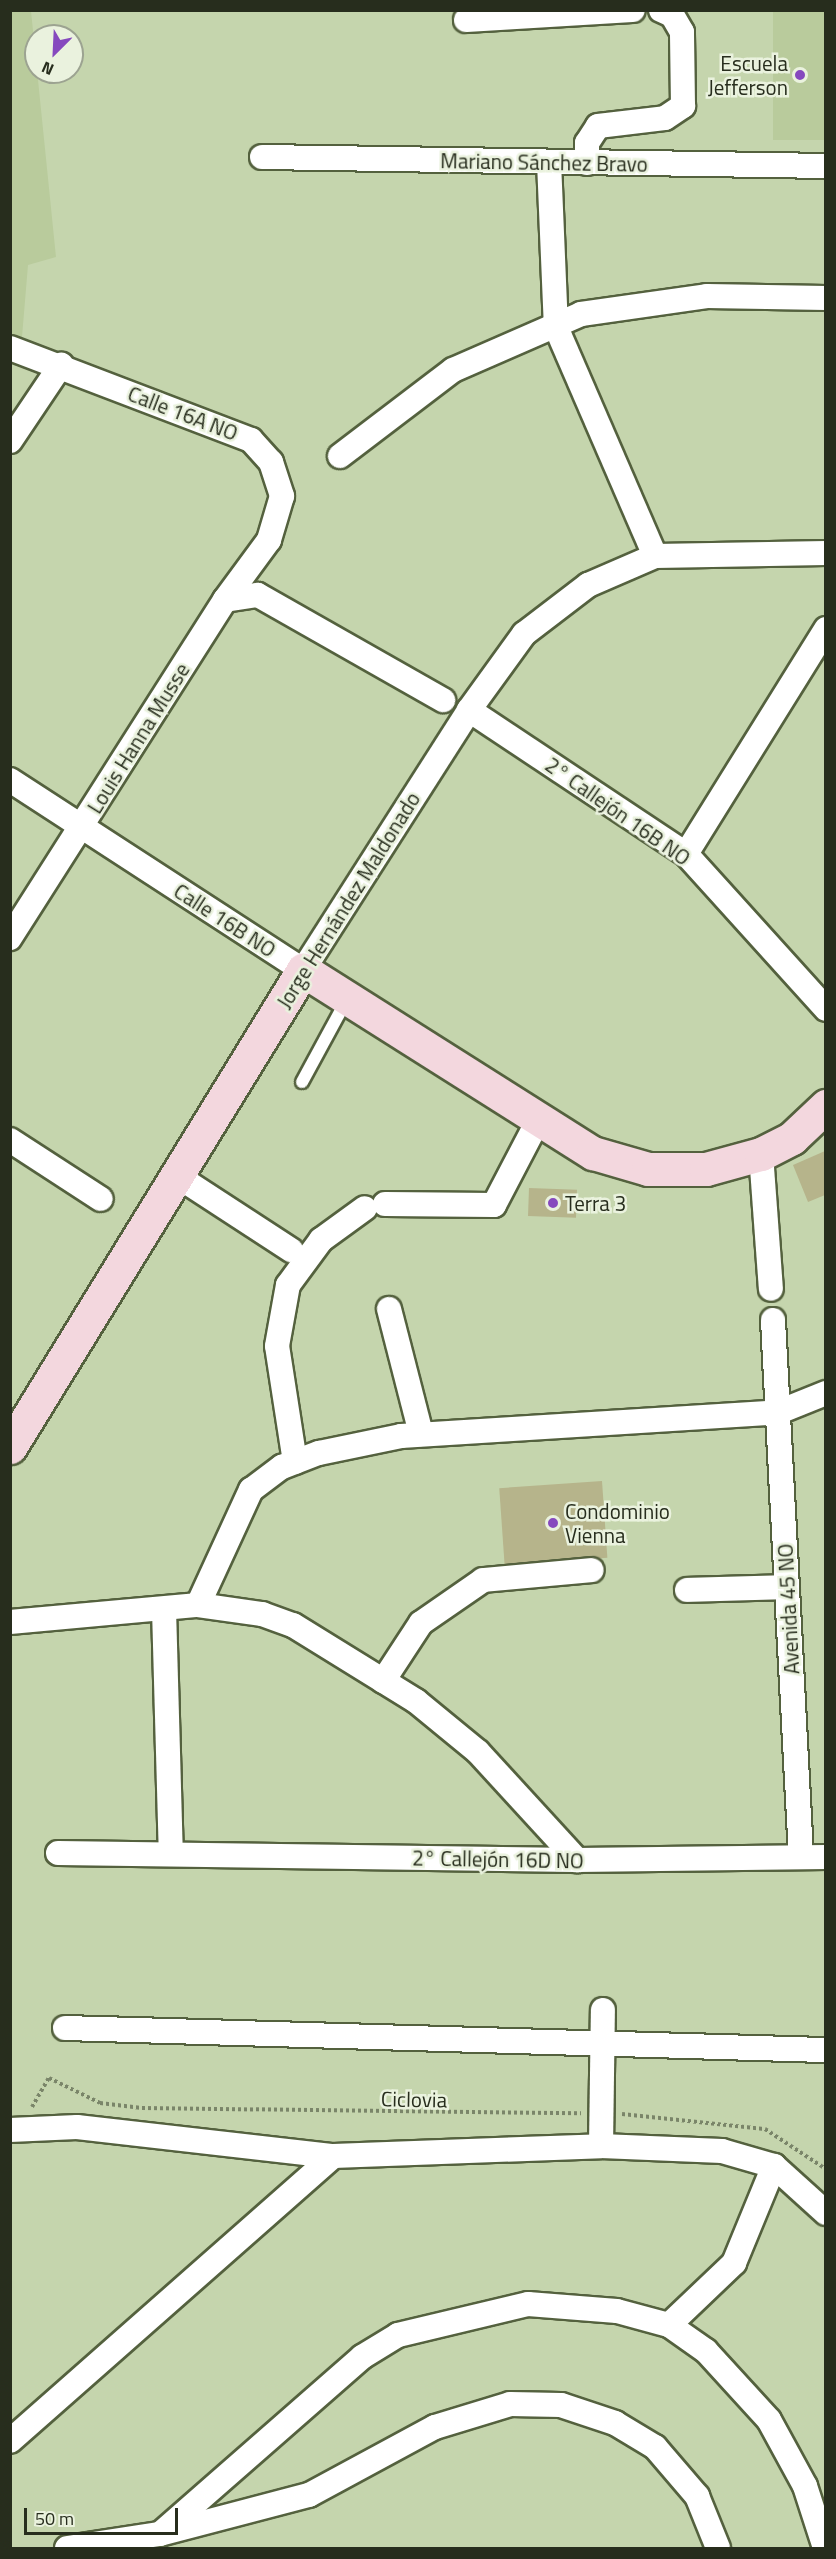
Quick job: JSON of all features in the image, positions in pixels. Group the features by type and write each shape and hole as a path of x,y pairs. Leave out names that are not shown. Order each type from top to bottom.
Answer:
{"street":[{"path":"466,20 633,10"},
{"path":"587,163 587,142 598,126 665,118 683,106 682,32 672,15 661,10"},
{"name":"Mariano Sánchez Bravo","path":"262,157 825,166"},
{"path":"549,162 556,327 655,556"},
{"path":"340,456 453,370 556,327 581,314 707,297 825,298"},
{"name":"Calle 16A NO","path":"10,348 61,365 251,440 271,462 282,496 269,540"},
{"path":"10,441 61,365"},
{"name":"Louis Hanna Musse","path":"10,938 225,600 269,540"},
{"name":"Jorge Hernández Maldonado","path":"10,1447 179,1177 303,970 469,710 524,634 588,585 655,556 825,553"},
{"path":"225,600 258,595 443,700"},
{"path":"686,854 825,629"},
{"name":"2° Callejón 16B NO","path":"469,710 686,854 825,1009"},
{"name":"Calle 16B NO","path":"10,780 81,828 593,1153 648,1169 694,1169 761,1154 792,1138 825,1106"},
{"path":"294,1462 277,1346 288,1285 321,1240 375,1206 494,1205 539,1119"},
{"path":"10,1140 101,1199"},
{"path":"761,1154 771,1289"},
{"path":"179,1177 291,1250"},
{"path":"389,1309 421,1434"},
{"name":"Avenida 45 NO","path":"773,1320 801,1856"},
{"path":"198,1605 252,1490 294,1462 421,1434 778,1412 825,1393"},
{"path":"383,1681 421,1623 483,1580 592,1570"},
{"path":"687,1590 787,1587"},
{"path":"10,1622 198,1605 262,1614 293,1625 383,1681 477,1752 577,1860"},
{"path":"164,1609 171,1853"},
{"name":"2° Callejón 16D NO","path":"58,1852 577,1860 825,1857"},
{"path":"601,2146 603,2010"},
{"path":"65,2028 298,2031 603,2048 825,2050"},
{"path":"19,2128 333,2156 601,2146 722,2151 774,2166 825,2213"},
{"path":"10,2441 333,2156"},
{"path":"669,2325 734,2263 774,2166"},
{"path":"160,2534 243,2456 362,2357 398,2336 528,2304 617,2311 669,2325 706,2350 769,2420 805,2486 825,2548"},
{"path":"67,2548 160,2534 309,2495 473,2412 510,2404 561,2405 615,2423 655,2447 697,2496 718,2548"}],"lane":[{"path":"302,1082 347,998"}],"path":[{"name":"Ciclovia","path":"19,2128 35,2094 49,2078 100,2103 142,2108 602,2112 696,2118 765,2129 825,2169"}],"shaded area":[{"path":"11,10 31,11 32,24 24,24 24,84 38,84 56,257 28,265 22,337 10,334"},
{"name":"Escuela Jefferson","path":"773,11 825,11 825,140 773,140"}],"building":[{"path":"825,1151 825,1195 808,1202 793,1165"},
{"name":"Terra 3","path":"529,1188 577,1190 576,1218 528,1216"},
{"name":"Condominio Vienna","path":"602,1481 607,1558 505,1565 499,1488"}],"place":[{"name":"Escuela Jefferson","path":"800,75"},
{"name":"Terra 3","path":"553,1203"},
{"name":"Condominio Vienna","path":"553,1523"}]}
